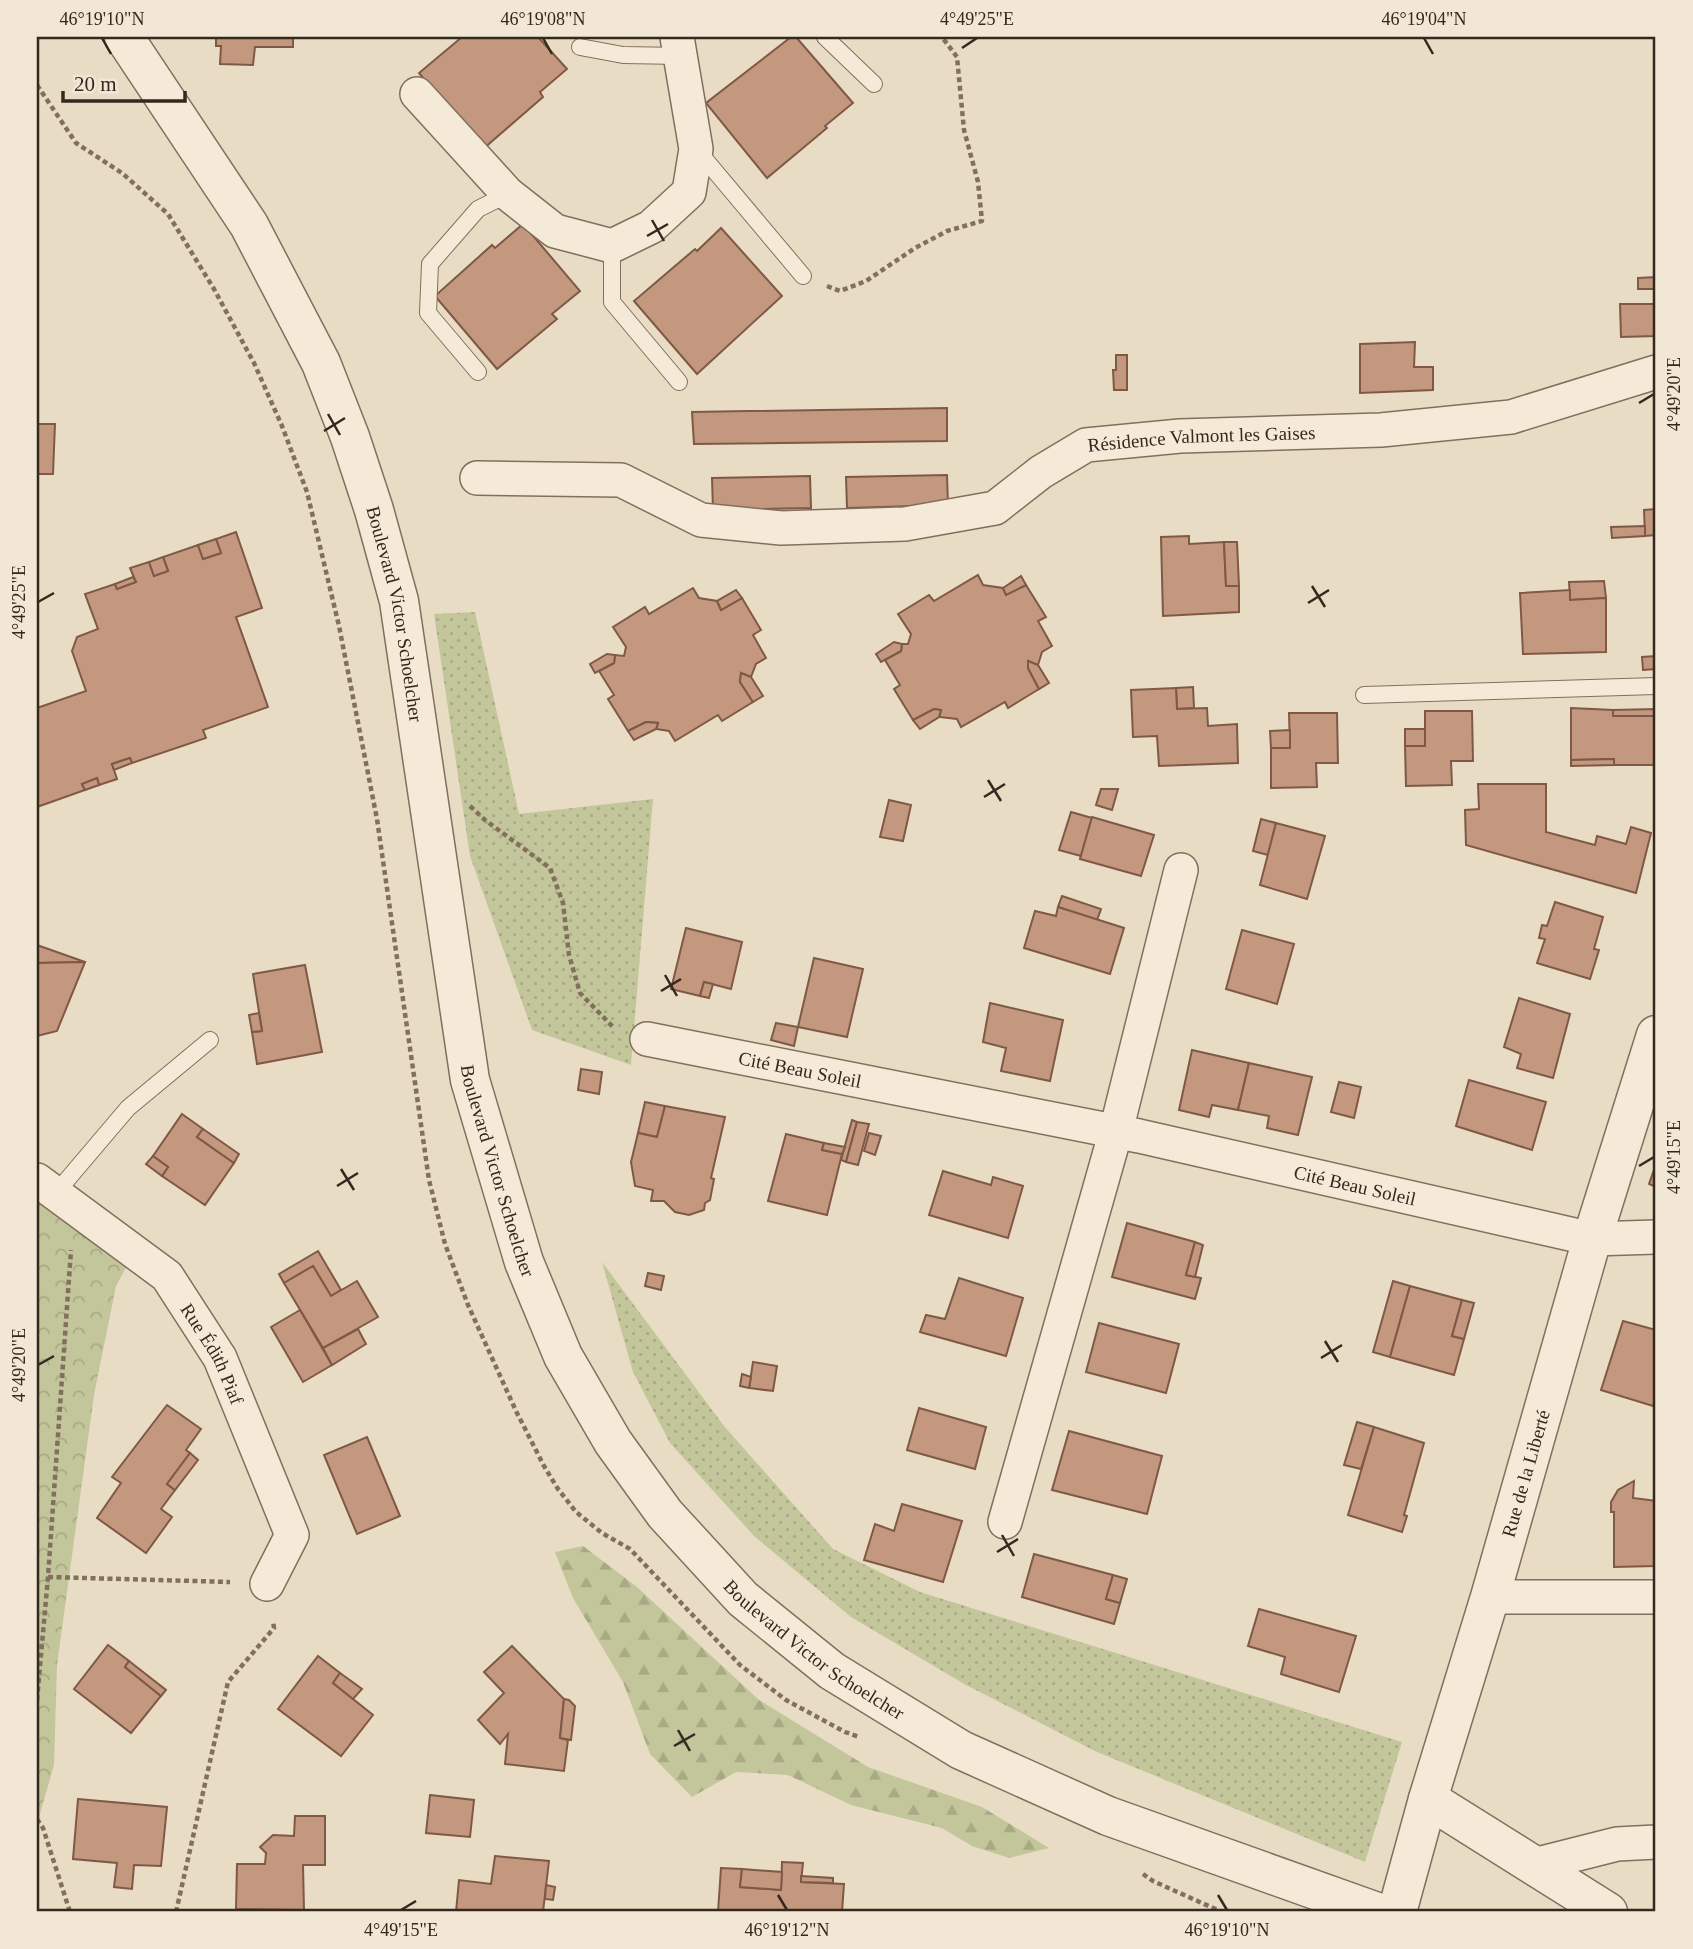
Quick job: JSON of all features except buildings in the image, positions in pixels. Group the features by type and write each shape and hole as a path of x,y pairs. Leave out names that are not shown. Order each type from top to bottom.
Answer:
{"street":[{"name":"Boulevard Victor Schoelcher","path":"124,37 249,225 321,363 350,438 399,601 470,1080 524,1262 564,1356 613,1442 666,1514 743,1599 832,1671 961,1750 1108,1816 1377,1912"},
{"path":"417,93 508,194 555,231 612,246 651,228 690,192 696,149 679,46"},
{"name":"Résidence Valmont les Gaises","path":"477,478 621,480 701,520 781,528 905,524 995,508 1041,471 1086,445 1180,436 1381,430 1511,417 1656,372"},
{"path":"1005,1522 1116,1132 1181,870"},
{"name":"Rue de la Liberté","path":"1397,1912 1592,1239 1656,1035"},
{"name":"Cité Beau Soleil","path":"647,1039 1116,1132 1592,1239 1656,1237"},
{"name":"Rue Édith Piaf","path":"55,1194 167,1276 220,1358 292,1535 267,1584"},
{"path":"1490,1597 1656,1597"},
{"path":"1428,1799 1608,1912"},
{"path":"1534,1865 1617,1844 1656,1842"}],"lane":[{"path":"825,37 874,84"},
{"path":"580,47 623,55 679,46"},
{"path":"696,149 803,276"},
{"path":"478,372 428,313 430,264 478,209 508,194"},
{"path":"612,246 612,302 679,382"},
{"path":"1364,695 1656,685"},
{"path":"55,1194 128,1108 210,1040"}],"path":[{"path":"803,276 840,291 866,281 915,248 947,231 982,221 978,181 964,130 957,57 942,37"},
{"path":"37,85 76,143 122,173 168,214 214,289 254,363 307,492 339,626 377,819 429,1180 445,1244 468,1306 521,1422 558,1489 576,1512 630,1549 740,1665 786,1700 845,1732 869,1741"},
{"path":"425,781 451,787 485,820 550,868 563,903 569,955 580,993 611,1027 647,1039"},
{"path":"37,1700 48,1577 55,1194"},
{"path":"48,1577 267,1584 274,1628 228,1682 176,1912"},
{"path":"37,1819 43,1828 70,1912"},
{"path":"1143,1874 1222,1912"}],"green space":[{"path":"475,612 519,814 653,799 631,1065 532,1030 470,856 434,614"},
{"path":"37,1199 128,1264 116,1286 94,1395 57,1665 54,1765 37,1824"},
{"path":"602,1262 724,1426 833,1549 920,1592 1402,1742 1365,1862 1097,1752 966,1685 851,1617 754,1536 670,1443 633,1372"},
{"path":"583,1546 637,1587 759,1700 868,1767 982,1807 1049,1848 1009,1858 972,1846 942,1828 851,1805 788,1775 736,1772 692,1797 650,1754 623,1682 573,1598 555,1552"}]}
